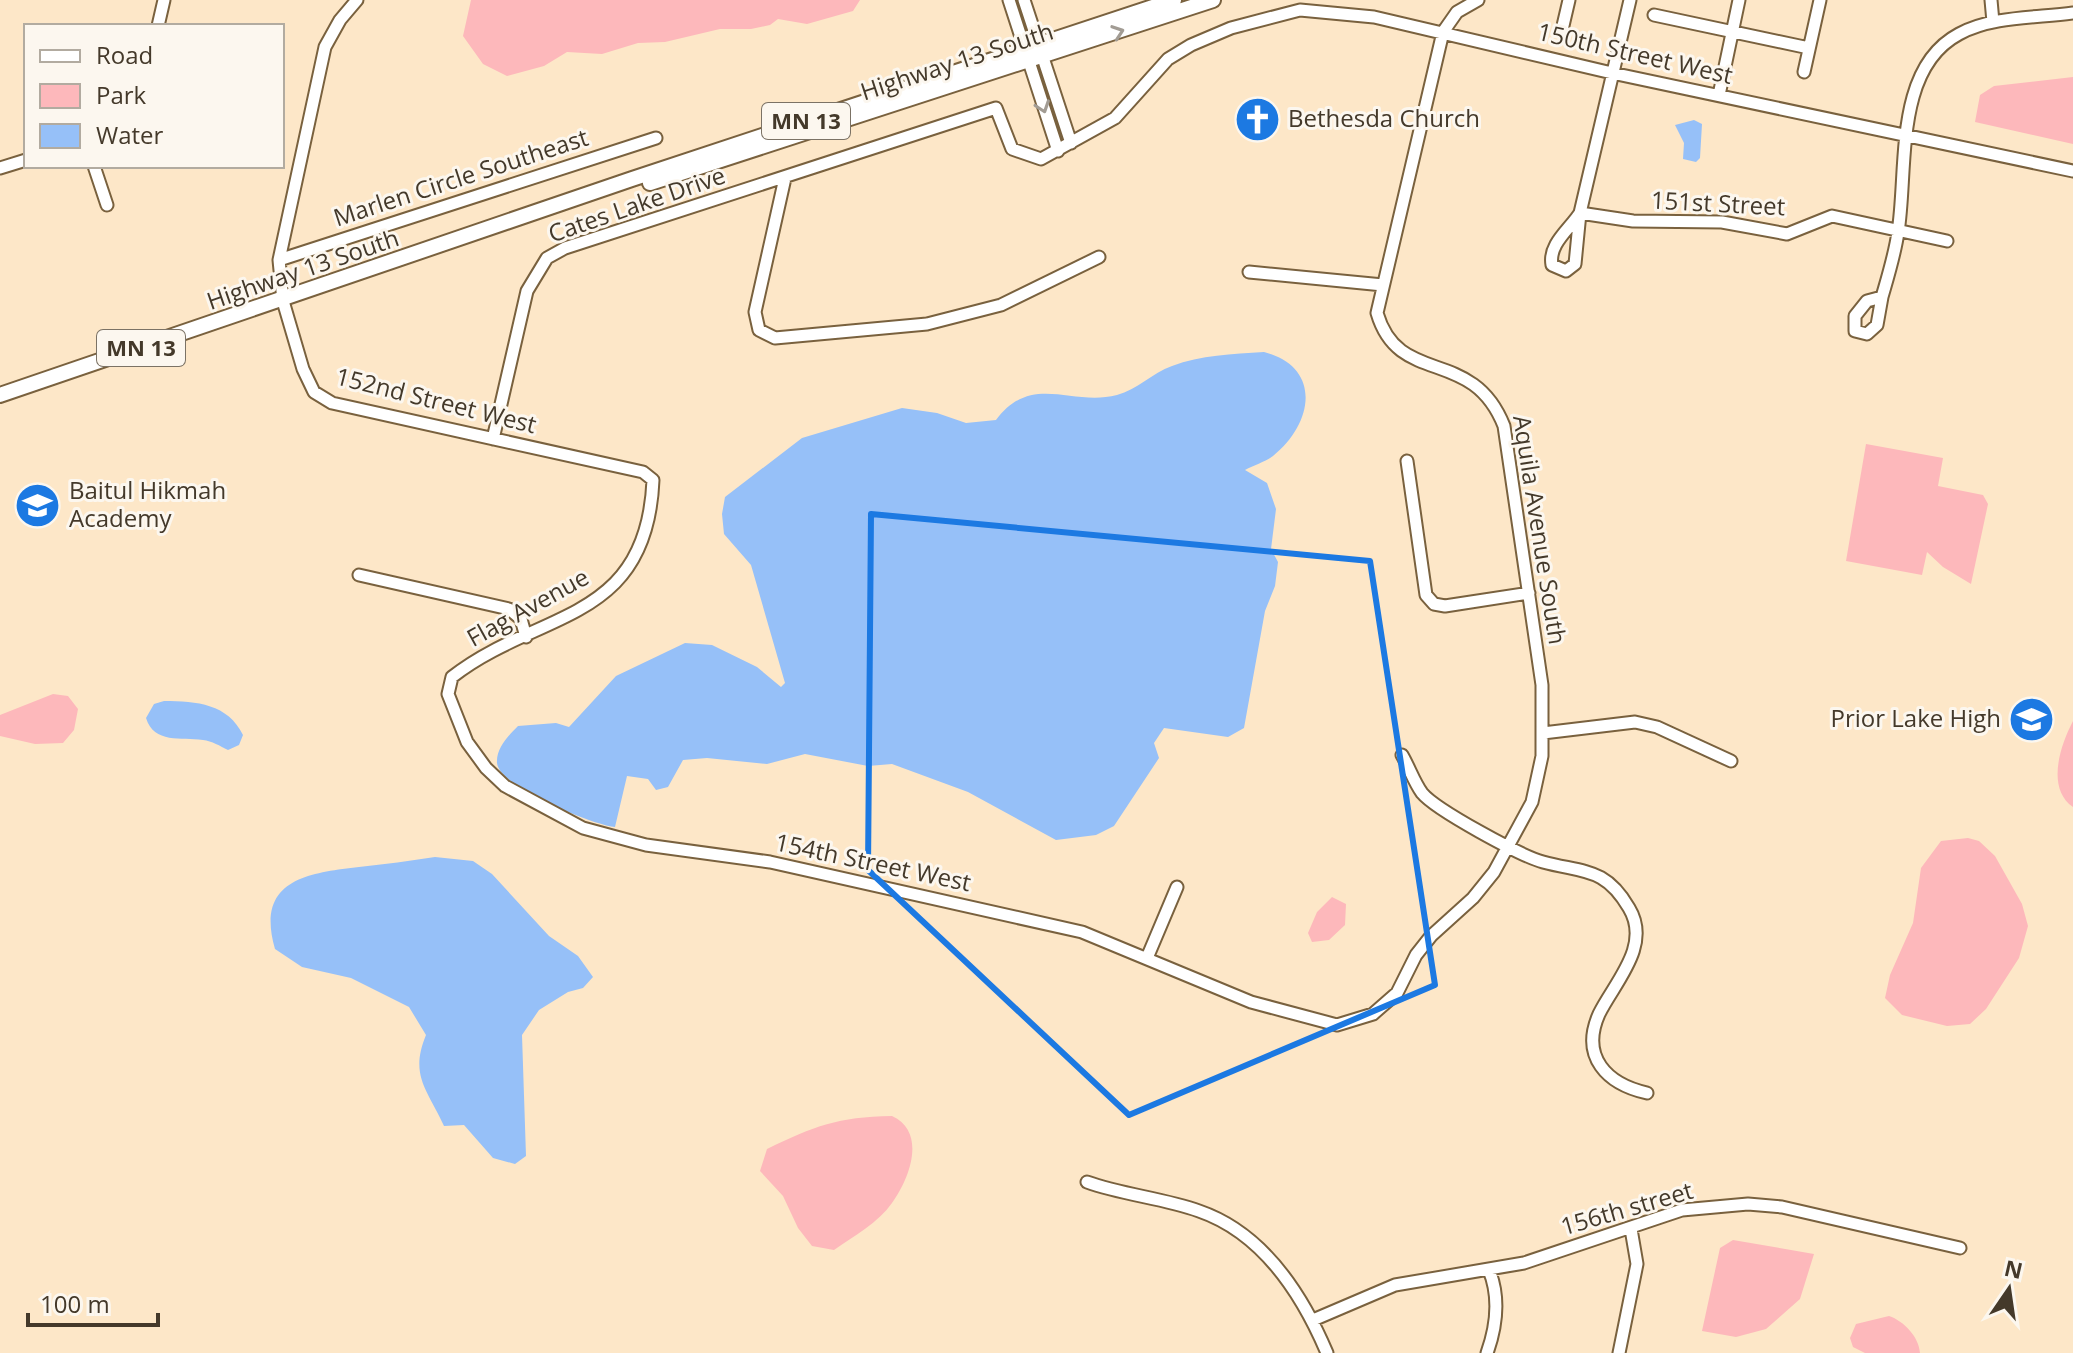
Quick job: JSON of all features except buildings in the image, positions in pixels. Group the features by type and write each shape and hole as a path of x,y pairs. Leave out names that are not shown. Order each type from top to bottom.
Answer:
{"main road":[{"name":"Highway 13 South","path":"0,395 574,201 741,155 1026,56 1174,0"},
{"name":"Highway 13 South","path":"1042,50 1213,0"}],"street":[{"path":"158,24 164,0"},
{"name":"152nd Street West","path":"357,0 340,20 325,47 279,260 283,301 303,369 314,392 332,403 643,472"},
{"path":"1009,0 1058,151"},
{"path":"1024,0 1071,143"},
{"path":"1443,32 1457,12 1478,0"},
{"path":"1562,30 1569,0"},
{"path":"1580,213 1557,240 1550,257 1552,265 1566,271 1575,264 1580,213 1630,0"},
{"path":"1719,95 1739,0"},
{"path":"1804,72 1820,0"},
{"path":"1991,0 1993,22"},
{"name":"150th Street West","path":"1058,151 1115,118 1168,59 1191,45 1231,28 1300,10 1374,17 1612,73 2073,171"},
{"path":"1882,297 1898,231 1904,136 1926,66 1957,34 1993,22 2073,13"},
{"path":"1654,15 1809,48"},
{"name":"Aquila Avenue South","path":"1337,1025 1373,1014 1397,993 1416,955 1473,898 1509,848 1532,802 1543,733 1542,685 1504,426 1494,402 1461,375 1405,355 1391,344 1377,313 1443,32"},
{"name":"Cates Lake Drive","path":"493,439 527,291 547,258 565,248 996,108 1012,149 1041,159 1058,151"},
{"name":"Marlen Circle Southeast","path":"279,260 656,138"},
{"path":"0,168 24,161"},
{"path":"95,168 107,205"},
{"path":"785,178 755,312 759,330 775,338 927,324 1001,305 1099,257"},
{"name":"151st Street","path":"1580,213 1633,221 1722,222 1787,234 1832,216 1947,241"},
{"path":"1249,272 1383,285"},
{"path":"1407,461 1426,595 1434,604 1445,606 1529,593"},
{"name":"Flag Avenue","path":"448,694 452,677 463,668 597,601 620,578 640,542 652,499 653,480 643,472"},
{"path":"359,575 509,609 521,619 526,637"},
{"name":"154th Street West","path":"448,694 467,742 486,768 505,786 583,828 646,845 770,862 1082,932 1251,1002 1317,1023 1337,1025"},
{"path":"1543,733 1635,722 1657,727 1731,761"},
{"path":"1402,755 1423,794 1509,848 1544,862 1572,865 1598,874 1617,888 1632,913 1634,939 1630,964 1599,1014 1594,1034 1595,1053 1602,1069 1623,1088 1647,1093"},
{"path":"1147,958 1177,887"},
{"path":"1087,1182 1117,1193 1197,1210 1239,1231 1268,1256 1313,1320 1327,1353"},
{"name":"156th street","path":"1313,1320 1395,1285 1524,1263 1682,1210 1748,1204 1782,1207 1960,1248"},
{"path":"1619,1353 1637,1264 1631,1229"},
{"path":"1487,1353 1496,1316 1496,1287 1489,1270"}],"highlighted area":[{"path":"871,514 1370,561 1435,985 1129,1115 868,870"}],"green space":[{"path":"471,0 860,0 853,11 807,24 778,19 770,25 751,29 720,29 665,42 638,43 602,54 567,52 544,66 507,76 483,64 463,36"},
{"path":"2073,77 2073,144 1975,122 1980,95 1994,86"},
{"path":"1866,444 1943,458 1938,486 1983,495 1988,504 1971,584 1943,567 1927,552 1922,575 1846,561"},
{"path":"53,694 68,696 78,709 74,730 63,743 35,744 0,736 0,715"},
{"path":"2073,721 2073,807 2060,789 2058,766"},
{"path":"1968,838 1979,841 1995,856 2022,904 2028,926 2019,958 1986,1009 1970,1024 1947,1026 1902,1015 1885,998 1890,975 1913,923 1921,868 1941,841"},
{"path":"1332,897 1346,904 1345,925 1329,940 1312,942 1308,933 1317,912"},
{"path":"892,1116 903,1123 912,1144 909,1169 899,1193 880,1217 834,1250 812,1246 798,1228 783,1196 760,1171 767,1149 827,1124 856,1118"},
{"path":"1733,1240 1814,1254 1800,1299 1766,1329 1736,1337 1702,1331 1720,1248"},
{"path":"1889,1316 1910,1330 1920,1353 1865,1353 1853,1347 1850,1338 1856,1324"}],"water":[{"path":"1694,120 1702,124 1700,158 1696,162 1683,159 1684,143 1675,125"},
{"path":"1264,352 1283,359 1296,370 1306,397 1297,428 1287,443 1270,458 1245,470 1267,483 1276,509 1271,549 1278,562 1275,586 1265,611 1244,728 1228,737 1164,728 1154,743 1159,758 1114,826 1096,835 1056,840 968,792 892,764 868,766 805,754 767,764 707,758 683,760 668,787 656,790 648,779 627,776 615,827 588,820 548,803 502,773 497,763 499,752 518,726 556,723 569,727 616,676 685,643 712,645 757,667 781,687 785,683 751,565 724,534 722,514 725,497 802,438 902,408 937,413 966,423 996,420 1010,406 1038,394 1100,398 1117,395 1183,362"},
{"path":"164,701 200,704 220,711 237,725 243,735 239,745 228,750 206,741 169,738 155,732 146,718 154,704"},
{"path":"435,857 473,861 492,874 549,936 578,956 593,977 583,988 568,992 539,1010 522,1035 526,1156 515,1164 493,1158 464,1125 444,1126 420,1072 419,1061 426,1035 409,1007 351,978 302,967 275,949 272,908 279,894 290,884 304,877 340,869"}],"place":[{"name":"Bethesda Church","path":"1257,119"},
{"name":"Baitul Hikmah Academy","path":"38,505"},
{"name":"Prior Lake High","path":"2032,719"}]}
